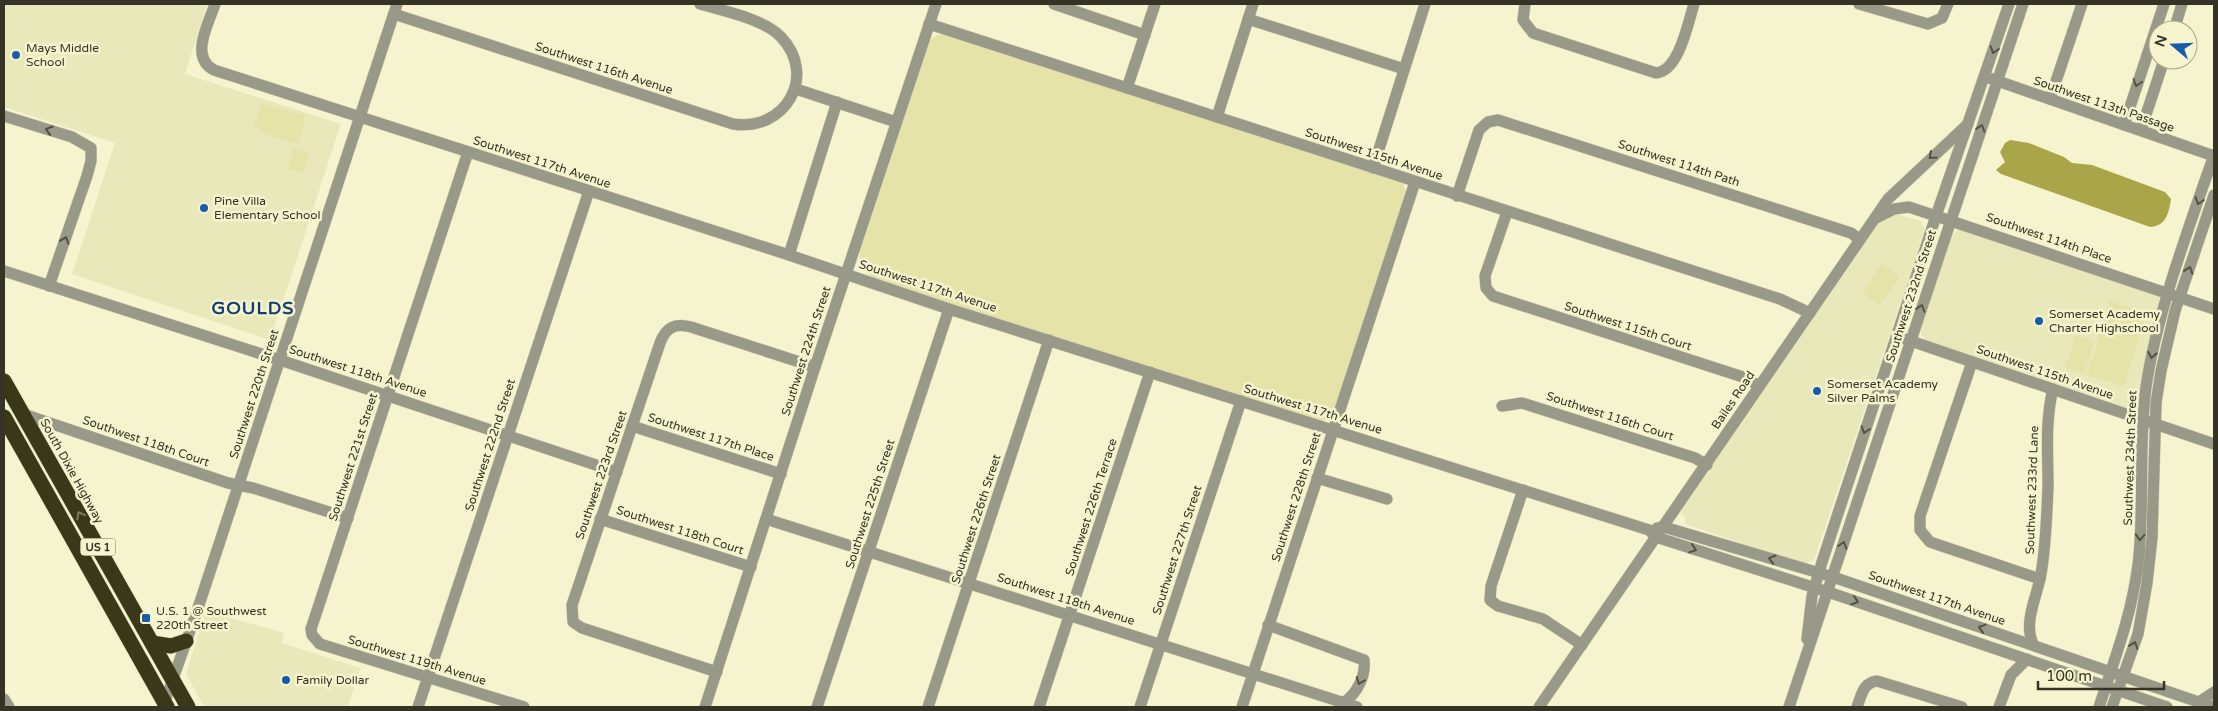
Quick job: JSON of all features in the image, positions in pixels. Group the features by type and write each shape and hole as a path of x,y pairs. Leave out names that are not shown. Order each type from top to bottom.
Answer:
{"highway":[{"name":"South Dixie Highway","path":"4,381 188,707"},
{"path":"4,401 12,412 23,414"},
{"path":"14,436 16,422 23,414"},
{"name":"US 1","path":"4,417 168,706"},
{"path":"90,570 107,584 156,672 172,680"},
{"path":"152,644 171,646 186,641"}],"street":[{"name":"Southwest 117th Avenue","path":"215,4 202,43 203,59 214,70 789,255 949,309 1523,490 2167,707"},
{"path":"700,4 763,24 776,32 792,54 796,70 796,89 896,122"},
{"name":"Southwest 224th Street","path":"705,707 815,367 936,4"},
{"path":"1054,4 1145,35"},
{"path":"1127,88 1155,4"},
{"path":"1217,117 1254,4"},
{"path":"1373,168 1425,4"},
{"path":"1525,4 1522,17 1529,30 1537,35 1653,72 1664,71 1675,60 1694,4"},
{"path":"1859,4 1921,24 1937,22 1942,18 1948,4"},
{"name":"Southwest 232nd Street","path":"1807,653 1807,636 1814,587 1936,216 2009,4"},
{"name":"Southwest 232nd Street","path":"1789,707 2023,4"},
{"path":"2050,99 2082,4"},
{"path":"2124,125 2164,4"},
{"path":"2177,20 2182,4"},
{"name":"Southwest 116th Avenue","path":"396,9 733,124 752,124 768,119 783,109 796,89"},
{"name":"Southwest 220th Street","path":"168,706 172,680 396,9"},
{"path":"1248,19 1404,69"},
{"name":"Southwest 115th Avenue","path":"928,24 1780,299 1810,313"},
{"path":"2141,130 2161,70"},
{"name":"Southwest 113th Passage","path":"1985,77 2214,156"},
{"path":"789,255 837,102"},
{"path":"4,116 72,137 91,148 90,167 50,286"},
{"name":"Southwest 114th Path","path":"1457,196 1479,130 1488,122 1498,120 1851,233 1859,239"},
{"name":"Bailes Road","path":"1664,526 1888,198 1968,124"},
{"name":"Southwest 221st Street","path":"311,629 468,152"},
{"name":"Southwest 234th Street","path":"2099,707 2126,631 2138,564 2149,422 2161,371 2174,295 2214,156"},
{"path":"1906,180 1901,195 1903,201 1909,207"},
{"name":"Southwest 228th Street","path":"1242,707 1415,182"},
{"name":"Southwest 222nd Street","path":"418,707 589,191"},
{"name":"Southwest 234th Street","path":"2174,295 2214,195"},
{"path":"1874,218 1894,209 1909,207"},
{"name":"Southwest 114th Place","path":"1909,207 1951,219 2214,309"},
{"name":"Southwest 115th Court","path":"1507,212 1485,276 1485,284 1489,292 1498,299 1730,373 1759,386"},
{"name":"Southwest 118th Avenue","path":"4,271 508,434 617,472"},
{"name":"Southwest 225th Street","path":"817,707 949,309"},
{"name":"Southwest 223rd Street","path":"716,672 584,630 573,622 571,609 600,519 660,342 671,327 681,325 691,327 815,367"},
{"name":"Southwest 115th Avenue","path":"1896,336 2214,444"},
{"name":"Southwest 226th Street","path":"928,707 1049,340"},
{"path":"1972,362 1920,516 1920,530 1930,542 2040,579"},
{"name":"Southwest 226th Terrace","path":"1039,707 1150,372"},
{"name":"Southwest 233rd Lane","path":"2032,644 2029,636 2029,621 2040,579 2046,522 2048,420 2053,389"},
{"name":"Southwest 227th Street","path":"1140,707 1241,401"},
{"name":"Southwest 116th Court","path":"1502,406 1522,403 1695,458 1706,465"},
{"name":"Southwest 118th Court","path":"23,414 228,483 348,518"},
{"name":"Southwest 234th Street","path":"2112,707 2140,626 2147,583 2152,538 2149,422"},
{"name":"Southwest 117th Place","path":"632,426 781,474"},
{"path":"1317,478 1387,500"},
{"path":"1523,490 1491,586 1490,600 1498,606 1543,620 1582,645"},
{"name":"Southwest 118th Court","path":"600,519 751,567"},
{"name":"Southwest 118th Avenue","path":"766,519 1161,643 1343,705 1357,707"},
{"name":"Southwest 117th Avenue","path":"1664,526 1819,572 2213,707"},
{"path":"1539,707 1582,645 1653,533 1664,526"},
{"path":"2009,637 2022,630 2029,621"},
{"path":"1268,625 1359,656 1364,660 1364,672 1354,695 1343,705"},
{"name":"Southwest 119th Avenue","path":"311,629 312,635 320,644 524,707"},
{"path":"2004,652 2009,659 2011,675"},
{"path":"1999,707 2011,675 2027,659"},
{"path":"1857,707 1865,686 1872,682 1884,681 1962,707"},
{"path":"2199,702 2214,692"},
{"path":"4,699 9,707"}],"shaded area":[{"name":"Pine Villa Elementary School","path":"4,4 207,4 185,74 341,124 270,340 72,274 115,143 4,107"},
{"path":"937,35 945,35 1403,183 1406,193 1336,412 1331,418 1321,422 877,280 863,270 860,252 866,228 928,41"},
{"path":"262,103 306,116 298,144 262,133 263,130 254,126"},
{"path":"2010,140 2029,143 2064,157 2072,163 2092,165 2165,192 2171,199 2166,218 2160,224 2150,227 2001,174 1996,170 2005,162 2000,152 2005,143"},
{"path":"294,149 309,154 303,173 288,168"},
{"name":"Somerset Academy Silver Palms","path":"1896,214 1921,221 1925,230 1814,560 1803,564 1685,524 1685,516 1681,514 1682,508 1878,223"},
{"name":"Somerset Academy Charter Highschool","path":"1958,229 1964,229 2157,294 2160,299 2137,405 2129,409 1926,341 1921,334 1920,328 1950,238"},
{"path":"1882,264 1899,277 1880,305 1863,293"},
{"path":"2110,301 2147,313 2124,386 2087,375"},
{"path":"2076,335 2095,341 2084,374 2065,368"},
{"path":"206,611 284,633 282,643 360,668 348,707 204,707 186,674"}],"place":[{"name":"Mays Middle School","path":"16,55"},
{"name":"Pine Villa Elementary School","path":"204,208"},
{"name":"Somerset Academy Charter Highschool","path":"2039,321"},
{"name":"Somerset Academy Silver Palms","path":"1817,391"},
{"name":"U.S. 1 @ Southwest 220th Street","path":"146,618"},
{"name":"Family Dollar","path":"286,680"}],"district":[{"name":"GOULDS","path":"253,308"}]}
